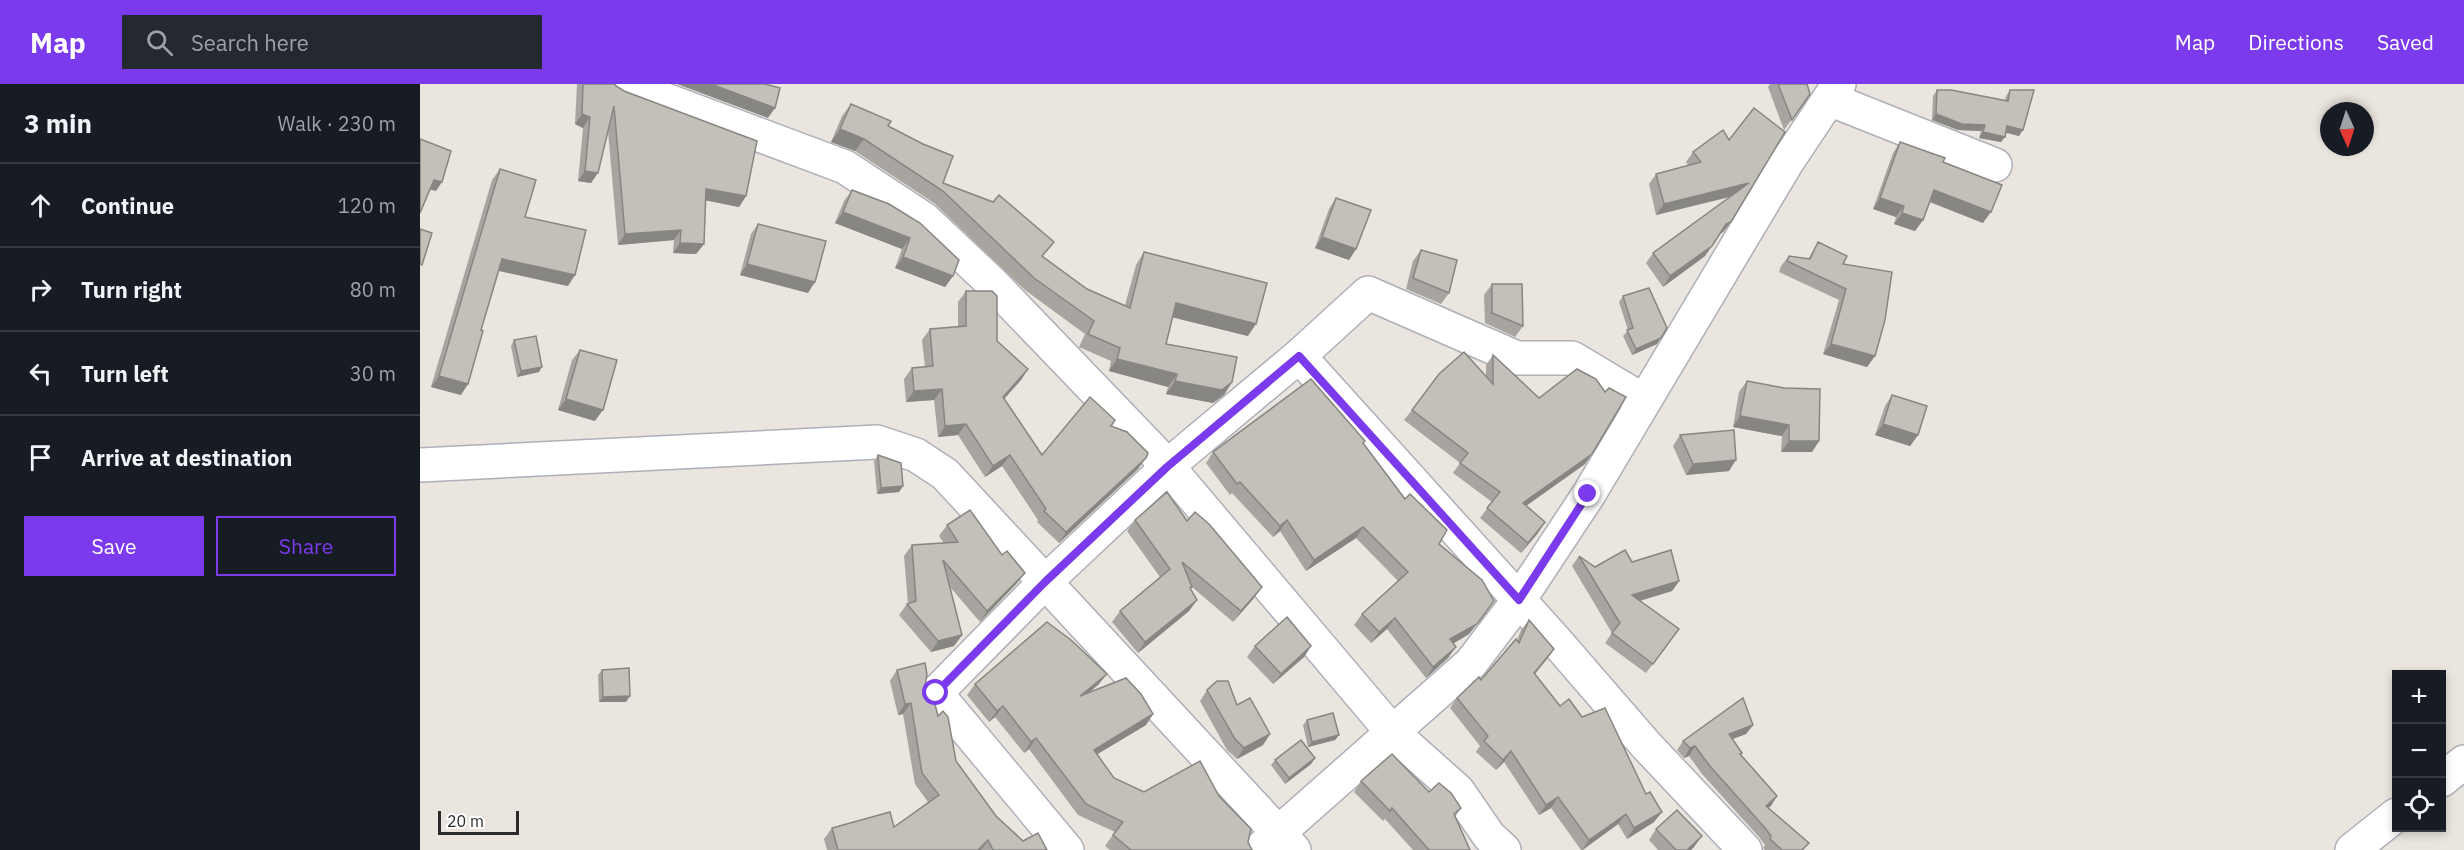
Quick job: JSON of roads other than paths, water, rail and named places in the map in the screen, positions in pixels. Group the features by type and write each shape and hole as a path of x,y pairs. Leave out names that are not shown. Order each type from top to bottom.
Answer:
{"street":[{"path":"623,84 845,167 924,219 991,282 1167,467 1393,733 1458,791 1490,836 1504,850"},
{"path":"420,465 877,442 916,455 945,474 1045,582 1277,845 1393,733 1471,663 1519,600 1588,494 1787,162 1834,91 1995,165"},
{"path":"1067,850 936,693 1045,582 1167,467 1299,356 1368,293 1517,358 1572,358 1644,401"},
{"path":"1299,356 1519,600 1646,746 1745,850"},
{"path":"2444,778 2464,762"},
{"path":"2352,850 2392,819"}]}
